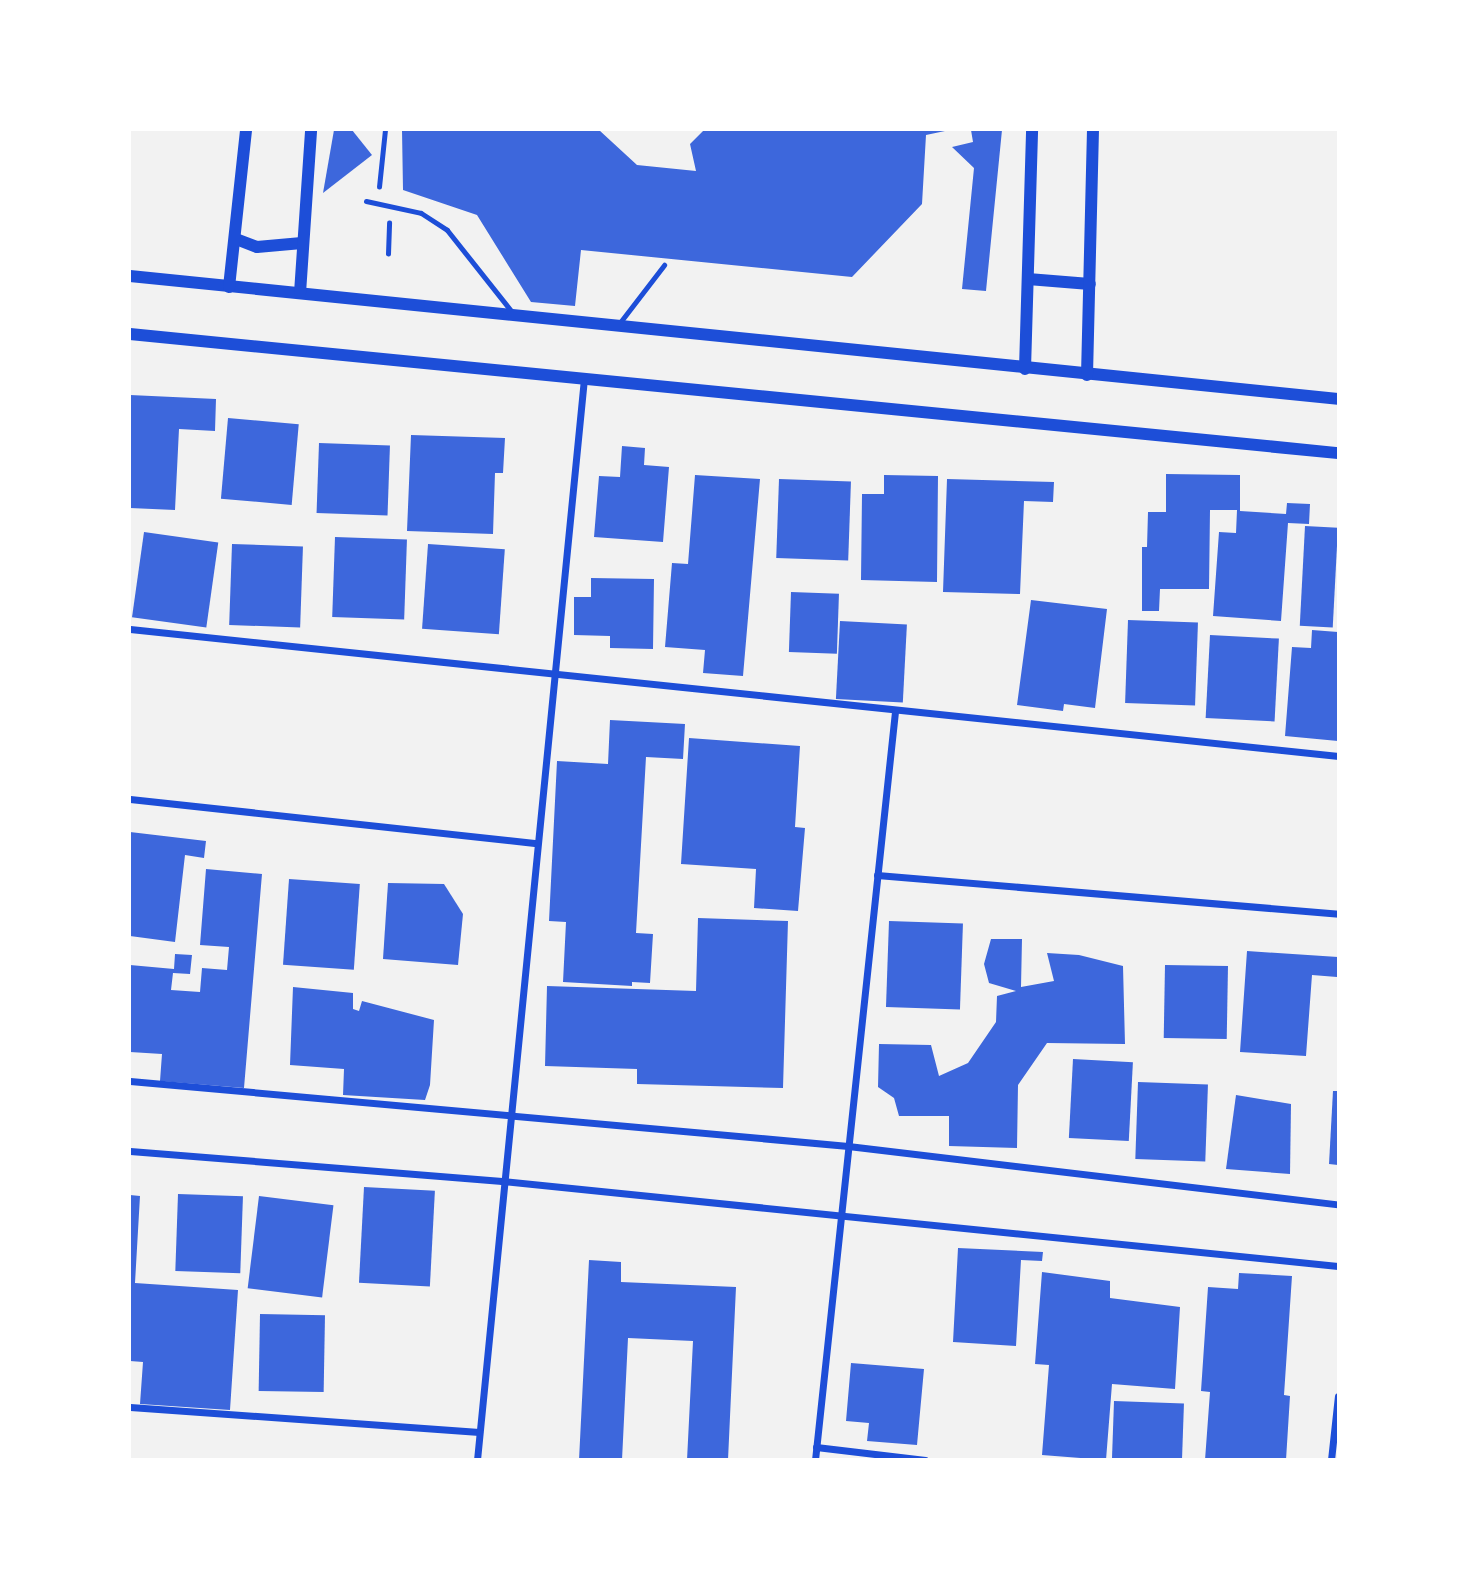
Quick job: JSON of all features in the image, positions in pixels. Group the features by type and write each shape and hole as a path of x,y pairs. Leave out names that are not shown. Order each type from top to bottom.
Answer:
{"street":[{"path":"229,287 246,130"},
{"path":"300,293 311,130"},
{"path":"1025,369 1032,130"},
{"path":"1087,375 1093,130"},
{"path":"236,239 257,247 302,243"},
{"path":"130,276 1339,399"},
{"path":"1028,279 1090,284"},
{"path":"130,334 1339,453"},
{"path":"477,1460 508,1114 558,676 584,379"},
{"path":"130,629 1339,756"},
{"path":"815,1460 895,711"},
{"path":"130,799 537,843"},
{"path":"877,875 1339,914"},
{"path":"130,1081 848,1146 1339,1204"},
{"path":"130,1150 502,1181 1339,1266"},
{"path":"1331,1460 1339,1395"},
{"path":"130,1406 479,1432"},
{"path":"816,1447 925,1460"}],"lane":[{"path":"366,201 421,214 447,230 514,315"},
{"path":"618,325 664,265"}],"path":[{"path":"388,254 389,205"}],"building":[{"path":"334,130 352,130 372,155 323,193"},
{"path":"402,130 599,130 637,165 696,171 690,144 704,130 945,131 926,135 922,204 852,277 581,250 575,306 531,302 477,215 403,190"},
{"path":"971,130 1002,130 986,291 962,289 974,168 952,147 973,142"},
{"path":"130,395 216,399 215,431 179,429 175,510 130,508"},
{"path":"228,418 299,424 292,505 221,499"},
{"path":"411,435 505,438 503,473 495,473 493,534 407,531"},
{"path":"319,443 390,445 388,515 317,513"},
{"path":"622,446 645,448 644,465 669,467 663,542 594,537 599,476 620,477"},
{"path":"1166,474 1240,475 1240,511 1286,514 1287,503 1310,504 1309,524 1288,523 1281,621 1213,616 1219,532 1236,533 1237,510 1210,510 1209,589 1160,589 1159,611 1142,611 1142,547 1147,547 1148,512 1166,512"},
{"path":"695,475 760,479 743,676 703,673 705,650 665,647 672,563 688,564"},
{"path":"884,475 938,476 937,582 861,580 862,494 884,494"},
{"path":"779,479 851,482 848,560 776,558"},
{"path":"947,479 1054,482 1053,502 1024,501 1020,594 943,592"},
{"path":"1305,526 1338,528 1333,628 1300,626"},
{"path":"144,532 218,542 206,628 132,617"},
{"path":"335,537 407,540 404,619 332,617"},
{"path":"232,544 303,546 300,627 229,625"},
{"path":"428,544 505,549 499,634 422,629"},
{"path":"591,578 654,579 653,649 610,648 610,636 574,635 574,597 591,597"},
{"path":"791,592 839,594 837,654 789,652"},
{"path":"1031,600 1107,609 1095,708 1064,704 1063,711 1017,705"},
{"path":"1128,620 1198,622 1195,705 1125,703"},
{"path":"840,621 907,625 903,702 836,699"},
{"path":"1312,630 1338,632 1338,741 1285,736 1292,647 1311,648"},
{"path":"1210,635 1279,639 1275,721 1206,718"},
{"path":"610,720 685,724 683,759 646,757 636,933 653,934 650,983 632,982 632,986 563,982 566,922 549,921 557,761 608,764"},
{"path":"689,738 800,746 795,827 805,828 798,911 754,908 756,869 681,864"},
{"path":"130,832 206,841 204,858 185,855 175,942 130,936"},
{"path":"206,869 262,874 244,1088 160,1081 162,1054 130,1052 130,965 174,969 175,954 192,955 190,974 173,973 171,990 200,992 202,968 227,970 229,947 200,945"},
{"path":"289,879 360,884 354,970 283,965"},
{"path":"388,883 444,884 463,914 458,965 383,959"},
{"path":"698,918 788,921 783,1088 637,1084 637,1069 545,1066 547,986 696,991"},
{"path":"889,921 963,924 960,1010 886,1007"},
{"path":"991,939 1022,939 1021,987 1054,981 1047,953 1079,955 1123,966 1125,1044 1047,1043 1018,1085 1017,1148 949,1146 949,1116 899,1116 894,1098 878,1087 879,1044 931,1045 939,1076 968,1063 996,1022 997,996 1016,991 989,983 984,964"},
{"path":"1247,951 1338,957 1337,977 1312,975 1306,1056 1240,1052"},
{"path":"1165,965 1228,966 1227,1039 1164,1038"},
{"path":"293,987 353,993 353,1009 359,1011 362,1001 434,1020 430,1085 425,1100 343,1095 344,1069 290,1065"},
{"path":"1073,1059 1133,1062 1129,1141 1069,1138"},
{"path":"1138,1082 1208,1084 1205,1161 1135,1159"},
{"path":"1333,1091 1338,1091 1338,1165 1329,1164"},
{"path":"1236,1095 1291,1104 1290,1174 1226,1169"},
{"path":"364,1187 435,1191 430,1287 359,1283"},
{"path":"178,1194 243,1196 240,1273 175,1271"},
{"path":"130,1195 140,1196 135,1283 238,1290 230,1410 140,1404 143,1362 130,1361"},
{"path":"259,1196 333,1205 322,1297 248,1288"},
{"path":"958,1248 1043,1252 1042,1261 1021,1260 1016,1346 953,1342"},
{"path":"589,1260 621,1262 621,1282 736,1287 728,1460 687,1460 693,1341 628,1338 622,1460 579,1460"},
{"path":"1042,1272 1110,1281 1110,1298 1180,1307 1175,1389 1112,1384 1106,1460 1042,1455 1049,1365 1035,1364"},
{"path":"1239,1273 1292,1276 1284,1395 1290,1396 1286,1460 1205,1460 1210,1392 1201,1391 1208,1287 1238,1289"},
{"path":"260,1314 325,1315 324,1392 259,1391"},
{"path":"851,1363 924,1369 917,1445 867,1441 869,1423 846,1421"},
{"path":"1114,1401 1184,1403 1182,1460 1112,1460"}]}
